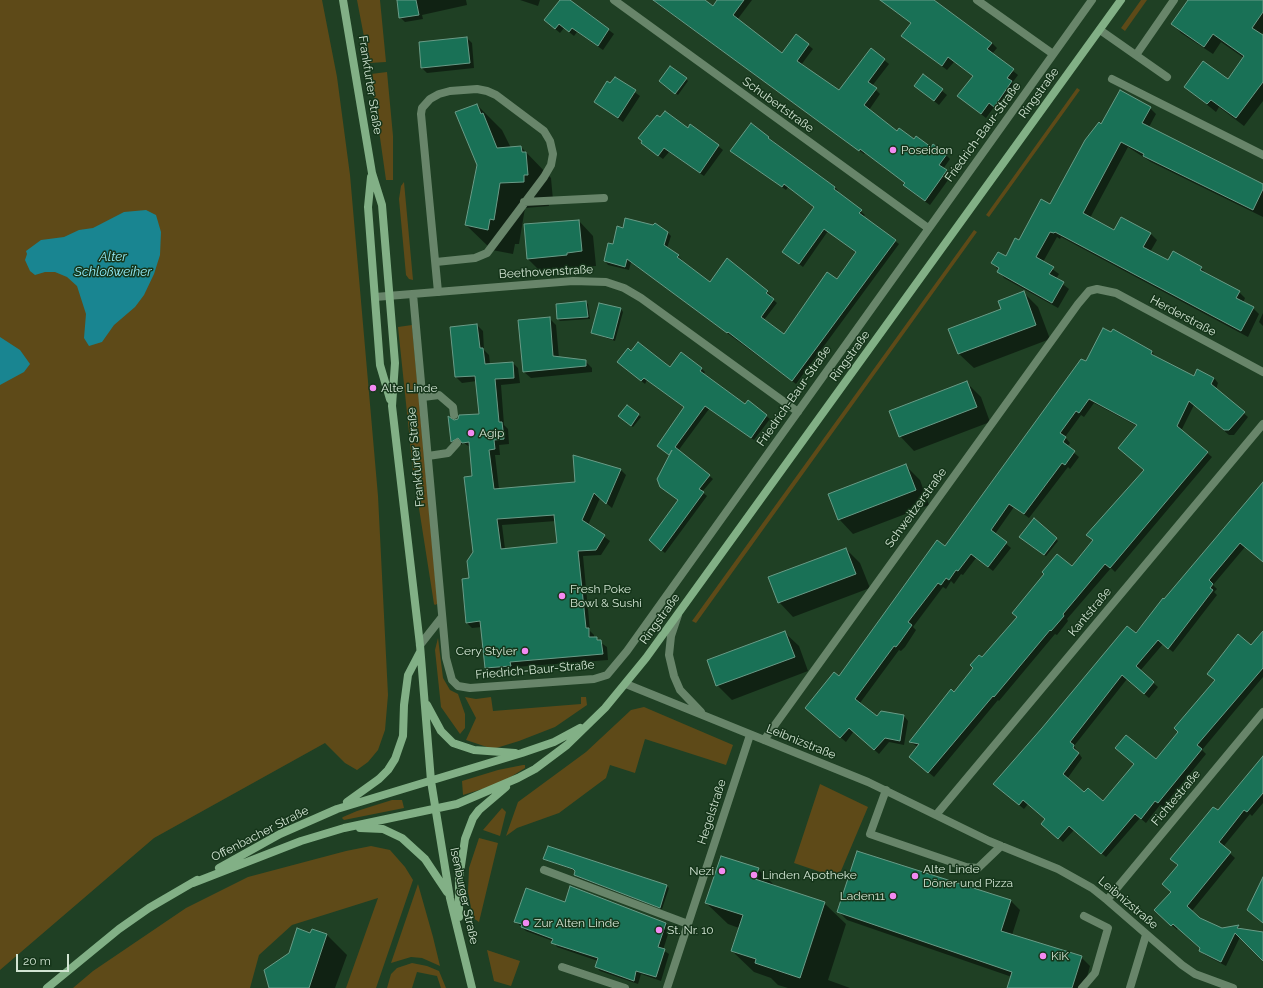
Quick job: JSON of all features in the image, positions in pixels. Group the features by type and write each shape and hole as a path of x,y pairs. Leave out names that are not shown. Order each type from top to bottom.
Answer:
{"main road":[{"name":"Frankfurter Straße","path":"343,0 372,173 382,205 395,363 392,406"},
{"name":"Ringstraße","path":"435,809 457,804 515,780 549,760 591,722 626,684 678,615 1121,0"},
{"name":"Frankfurter Straße","path":"372,173 368,207 380,365 392,406 420,649 431,781 435,809"},
{"path":"337,809 379,779 395,759 403,736 404,705 408,675 420,649"},
{"path":"425,698 433,718 452,743 474,750 522,753"},
{"name":"Ringstraße","path":"431,781 554,742 591,722"},
{"path":"462,947 458,893 460,860 464,839 473,818 479,810 515,780"},
{"name":"Offenbacher Straße","path":"48,988 119,929 148,908 280,834 337,809 431,781"},
{"name":"Offenbacher Straße","path":"192,883 302,840 344,828 435,809"},
{"name":"Isenburger Straße","path":"435,809 450,898 472,988"},
{"path":"344,828 383,830 402,838 425,859 438,876 450,898"}],"street":[{"name":"Schubertstraße","path":"614,0 928,228"},
{"path":"977,0 1053,54"},
{"name":"Friedrich-Baur-Straße","path":"452,680 458,686 470,688 594,679 607,675 616,666 1092,0"},
{"path":"1136,55 1174,0"},
{"path":"1100,30 1167,77"},
{"path":"1112,79 1263,155"},
{"path":"436,262 475,258 487,253 544,177 551,165 553,154 550,140 544,132 487,90 477,89 450,91 430,99 422,108 421,114 438,292"},
{"path":"524,202 604,198"},
{"name":"Beethovenstraße","path":"375,296 573,281 606,282 624,288 641,298 798,412"},
{"name":"Herderstraße","path":"1089,291 1098,289 1116,293 1263,372"},
{"name":"Schweitzerstraße","path":"764,740 1078,304 1089,291"},
{"name":"Frankfurter Straße","path":"413,294 446,658 452,680"},
{"path":"422,397 439,395 453,407 454,416"},
{"name":"Kantstraße","path":"936,815 1263,424"},
{"path":"428,456 448,453 457,443"},
{"name":"Leibnizstraße","path":"678,615 671,636 669,655 674,676 680,690 706,717"},
{"path":"420,649 442,617"},
{"name":"Leibnizstraße","path":"626,684 886,790 1001,846 1058,869 1092,888 1146,935 1195,974 1233,988"},
{"name":"Fichtestraße","path":"1107,900 1263,712"},
{"name":"Hegelstraße","path":"667,988 750,735"},
{"path":"886,790 870,834 966,867 978,868 1001,846"},
{"path":"544,870 688,924"},
{"path":"1082,988 1095,973 1108,928 1084,916"},
{"path":"1130,988 1146,935"},
{"path":"562,967 625,988"}],"shaded area":[{"path":"0,0 322,0 337,77 350,175 378,496 388,695 385,730 378,750 368,762 357,770 345,763 325,743 154,838 0,970"},
{"path":"357,0 380,0 386,62 369,63"},
{"path":"1141,0 1147,0 1125,31 1121,28"},
{"path":"387,72 393,136 393,180 386,180 371,74"},
{"path":"1077,88 1080,90 989,217 986,215"},
{"path":"404,182 413,280 409,279 406,275 399,199 401,186"},
{"path":"974,230 977,232 696,623 692,621"},
{"path":"412,325 437,597 437,604 435,605 413,470 398,327"},
{"path":"438,638 443,678 450,690 458,694 465,714 465,728 460,734 441,707 435,650"},
{"path":"465,697 476,699 491,697 493,711 581,704 581,697 586,697 587,705 555,727 493,749 466,740 476,718"},
{"path":"644,707 733,745 726,765 645,739 635,773 610,765 606,778 559,813 517,828 506,836 518,802 586,752 631,710"},
{"path":"525,765 525,768 495,785 463,795 462,781 498,770"},
{"path":"820,784 868,807 838,878 794,863"},
{"path":"392,800 402,800 404,808 344,820 342,818 357,811"},
{"path":"502,808 506,812 500,836 483,830"},
{"path":"479,838 498,843 479,922 473,918 468,892 469,868"},
{"path":"371,846 390,850 405,867 413,880 376,988 346,988 378,898 292,925 259,955 250,988 73,988 93,971 186,908 248,877 346,851"},
{"path":"418,884 440,966 422,958 411,957 391,963"},
{"path":"487,950 520,961 511,986 494,981"},
{"path":"412,963 427,966 439,971 446,988 441,988 437,976 417,972 412,988 387,988 391,974 397,968"}],"water":[{"name":"Alter Schloßweiher","path":"146,210 156,215 161,232 160,255 154,274 144,295 135,307 114,325 102,342 89,346 84,338 86,314 77,286 67,277 55,272 45,272 35,275 30,271 25,260 27,254 26,251 41,240 64,237 79,230 93,228 124,212"},
{"path":"0,337 20,350 30,364 24,372 0,385"}],"building":[{"path":"397,0 416,0 419,15 399,18"},
{"path":"560,0 570,0 609,29 598,46 572,28 569,32 559,24 555,29 544,20"},
{"path":"653,0 705,0 713,6 717,0 744,0 733,15 782,53 796,34 809,44 797,61 839,90 871,48 885,59 868,82 877,88 864,105 897,131 899,128 914,139 916,136 931,147 933,144 947,154 939,165 947,170 925,201 903,185 905,183 860,149 859,151"},
{"path":"880,0 934,0 992,43 987,49 1014,69 1007,78 1012,81 994,107 989,103 981,114 957,96 973,76 948,57 942,66 901,36 911,23"},
{"path":"1188,0 1263,0 1263,12 1252,28 1263,35 1263,82 1236,118 1211,100 1207,104 1184,87 1203,61 1228,79 1244,56 1213,34 1204,47 1171,24"},
{"path":"467,37 470,63 421,68 419,42"},
{"path":"670,66 687,78 675,94 659,81"},
{"path":"923,74 943,89 934,101 914,86"},
{"path":"615,77 636,90 618,118 594,102 607,81 610,83"},
{"path":"1120,90 1151,107 1142,123 1263,184 1263,189 1253,210 1143,156 1144,154 1121,142 1083,213 1114,230 1121,217 1151,233 1143,247 1168,260 1173,251 1202,267 1200,270 1240,291 1236,298 1254,307 1241,331 1055,232 1050,232 1036,257 1054,267 1049,274 1064,282 1052,303 997,272 999,268 991,263 998,252 1006,256 1015,238 1019,240 1041,199 1050,204 1085,140 1099,122 1101,124"},
{"path":"477,104 481,114 483,113 497,148 521,146 522,152 526,152 528,175 524,175 524,182 500,183 494,220 490,219 488,230 465,225 477,165 455,112"},
{"path":"665,111 688,128 690,124 719,145 700,173 664,148 658,156 641,143 642,141 638,138 657,115 660,117"},
{"path":"751,123 769,137 768,138 835,187 834,189 862,210 859,213 896,240 792,381 728,332 727,333 627,259 625,267 604,261 608,243 613,244 617,226 623,228 625,218 653,225 655,223 668,232 664,245 679,255 677,257 710,282 727,258 768,291 766,293 774,299 761,317 784,334 827,272 837,279 856,252 824,229 799,264 782,252 814,207 784,184 782,187 730,151"},
{"path":"579,220 582,251 567,253 567,255 527,259 524,224"},
{"path":"1024,291 1036,325 958,354 948,329 1001,309 998,301"},
{"path":"586,301 588,317 557,319 556,304"},
{"path":"599,303 621,308 613,339 591,333"},
{"path":"550,317 553,356 586,360 586,366 523,372 518,320"},
{"path":"477,324 480,348 483,348 485,364 513,362 514,378 495,379 499,422 502,422 504,439 494,440 495,449 489,450 494,489 575,482 573,455 621,469 606,504 594,493 582,520 605,535 596,550 578,551 586,628 589,628 589,637 597,637 597,640 601,640 603,654 510,662 511,666 485,668 480,621 466,623 462,579 469,578 467,561 473,552 464,477 472,476 469,442 462,443 458,438 451,442 448,416 454,420 458,419 459,415 479,414 475,376 455,377 450,327","holes":["554,515 557,543 501,549 497,519"]},
{"path":"1103,328 1111,332 1113,329 1152,351 1151,354 1194,376 1197,369 1214,378 1211,384 1245,412 1229,430 1224,430 1189,401 1177,426 1208,452 1110,568 1105,564 1063,614 1064,616 1051,631 1050,630 928,773 909,757 919,744 909,742 951,689 954,692 973,668 970,665 979,655 982,657 1017,617 1012,613 1044,574 1042,572 1057,554 1072,566 1093,540 1086,535 1144,470 1118,448 1137,425 1089,399 1079,413 1076,411 1060,433 1066,437 1063,442 1075,451 1065,465 1062,463 1024,514 1009,504 991,530 1007,542 988,567 971,554 949,580 946,578 941,585 938,583 908,622 912,625 900,642 896,647 894,646 855,699 877,716 881,711 904,715 900,741 885,738 874,750 849,728 840,738 805,708 834,672 839,676 937,540 945,546 1081,359 1086,361"},
{"path":"638,342 670,367 681,352 702,368 700,371 745,404 748,400 767,415 751,438 705,406 675,447 710,475 699,489 704,492 661,551 649,540 678,500 660,487 657,479 672,450 669,455 657,446 684,407 644,378 641,381 617,362 628,348 631,351"},
{"path":"967,381 977,407 899,437 889,411"},
{"path":"627,405 639,414 631,426 618,416"},
{"path":"906,464 916,490 838,520 828,494"},
{"path":"1263,482 1263,562 1240,543 1209,580 1213,584 1210,588 1213,590 1168,649 1158,640 1136,666 1154,682 1144,694 1122,675 1070,742 1074,745 1073,748 1079,753 1063,774 1084,792 1088,788 1103,801 1134,764 1115,748 1126,735 1156,759 1178,732 1174,728 1215,680 1207,674 1238,634 1251,645 1263,631 1263,668 1197,745 1202,749 1158,803 1155,801 1141,819 1135,814 1101,854 1069,826 1058,839 1041,824 1045,819 1023,800 1019,805 993,784 1127,626 1136,633 1163,598 1164,599"},
{"path":"1034,518 1057,538 1044,555 1019,537"},
{"path":"846,548 856,574 778,603 768,577"},
{"path":"785,631 795,657 716,686 707,660"},
{"path":"1263,756 1263,793 1247,812 1244,810 1219,842 1231,852 1187,906 1200,918 1222,928 1239,925 1237,928 1263,932 1263,961 1235,933 1221,962 1199,951 1200,948 1173,924 1171,926 1154,910 1171,892 1162,884 1178,865 1170,859 1213,807 1218,810"},
{"path":"548,846 667,885 660,908 574,875 575,871 573,869 543,859"},
{"path":"857,851 1011,900 1001,931 1082,956 1072,988 1007,988 1012,972 837,912"},
{"path":"721,856 759,868 755,879 825,902 800,978 755,963 756,959 731,951 743,915 705,903"},
{"path":"1263,877 1263,923 1247,910"},
{"path":"570,886 666,923 658,947 665,949 656,977 636,971 634,981 595,967 598,958 551,943 553,939 521,927 522,924 514,922 526,888 565,902"},
{"path":"297,928 310,933 312,929 327,934 309,988 269,988 264,970 289,953"}],"place":[{"name":"Poseidon","path":"893,150"},
{"name":"Alte Linde","path":"373,388"},
{"name":"Agip","path":"471,433"},
{"name":"Fresh Poke Bowl & Sushi","path":"562,596"},
{"name":"Cery Styler","path":"525,651"},
{"name":"Nezi","path":"722,871"},
{"name":"Linden Apotheke","path":"754,875"},
{"name":"Alte Linde Döner und Pizza","path":"915,876"},
{"name":"Laden11","path":"893,896"},
{"name":"Zur Alten Linde","path":"526,923"},
{"name":"St. Nr. 10","path":"659,930"},
{"name":"KiK","path":"1043,956"}]}
